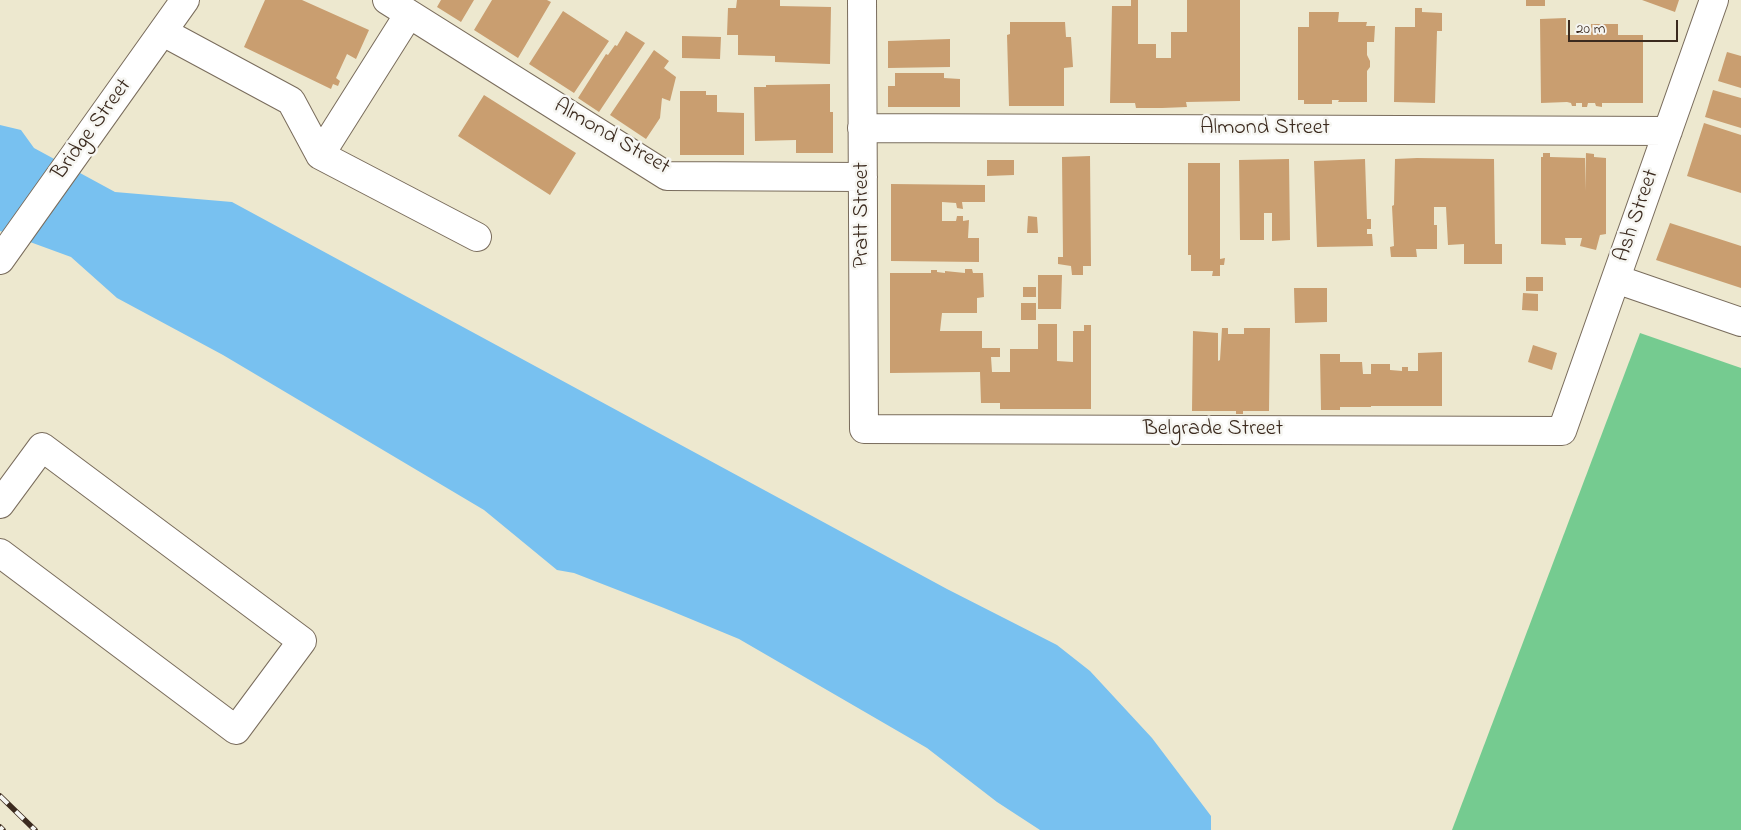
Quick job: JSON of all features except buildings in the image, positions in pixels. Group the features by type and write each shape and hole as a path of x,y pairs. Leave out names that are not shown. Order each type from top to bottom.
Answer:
{"street":[{"name":"Bridge Street","path":"0,260 185,0"},
{"name":"Pratt Street","path":"862,0 864,429"},
{"name":"Ash Street","path":"1562,431 1714,0"},
{"path":"320,155 398,7"},
{"name":"Almond Street","path":"398,7 667,176 863,177"},
{"path":"163,32 291,101 320,155 477,237"},
{"name":"Almond Street","path":"862,128 1668,131"},
{"path":"1616,279 1741,322"},
{"name":"Belgrade Street","path":"864,429 1562,431"},
{"path":"0,504 42,447 302,641 236,730 0,553"}],"green space":[{"path":"1640,333 1741,368 1741,830 1452,830"}],"water":[{"path":"0,125 21,130 34,148 115,192 232,202 947,589 1057,645 1090,671 1152,738 1211,816 1211,830 1040,830 997,802 927,748 739,639 574,573 557,570 484,510 223,355 117,298 71,257 0,231"}],"railway":[{"path":"0,796 35,830"},
{"path":"0,827 3,830"}]}
